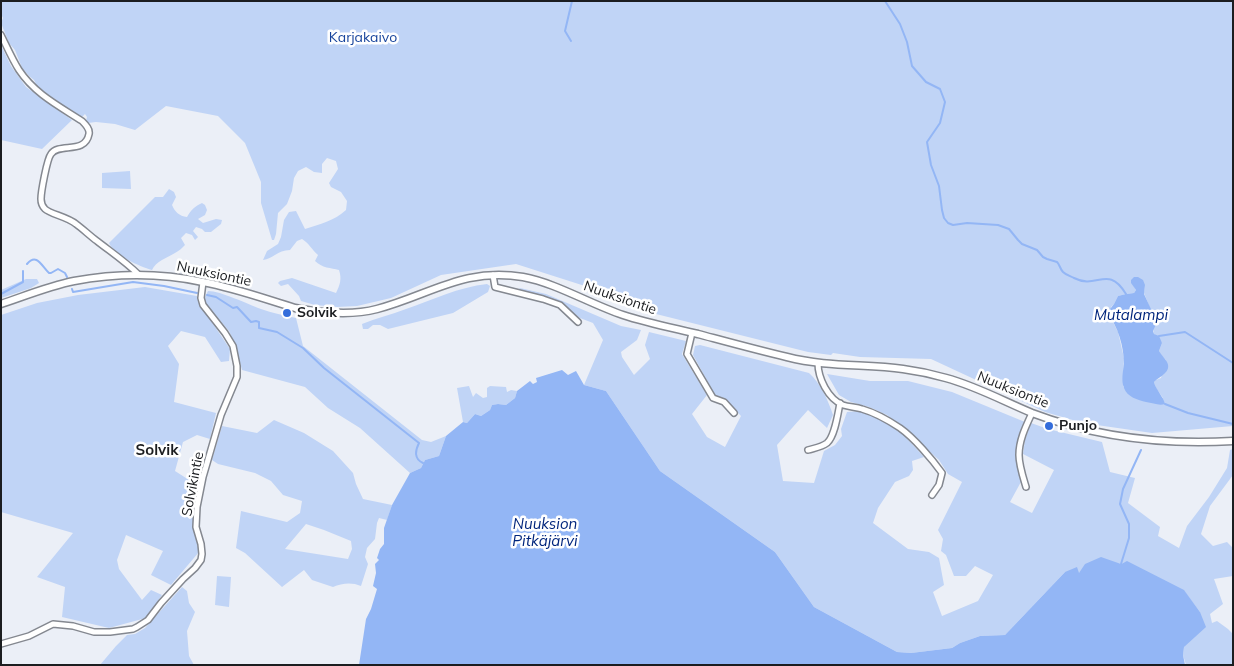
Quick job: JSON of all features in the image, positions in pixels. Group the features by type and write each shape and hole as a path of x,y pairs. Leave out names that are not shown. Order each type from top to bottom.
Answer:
{"street":[{"path":"1,35 15,64 28,80 51,102 88,128 88,138 82,145 54,151 50,154 41,203 48,211 76,223 139,275"},
{"name":"Nuuksiontie","path":"1,304 73,281 111,276 139,275 181,278 203,282 295,308 345,313 375,310 457,280 474,276 522,277 537,280 621,314 646,322 787,357 818,363 904,369 931,374 970,386 1032,413 1081,428 1122,436 1164,441 1233,441"},
{"path":"493,275 495,287 544,298 560,305 578,322"},
{"name":"Solvikintie","path":"1,644 29,636 53,624 73,626 94,632 110,632 137,627 148,620 201,560 201,544 196,527 197,507 203,477 221,415 237,377 233,346 201,298 203,282"},
{"path":"692,333 686,354 712,398 724,402 734,413"},
{"path":"818,363 818,370 828,392 840,403 861,408 884,417 902,429 932,459 942,473 939,485 932,496"},
{"path":"808,450 830,441 840,403"},
{"path":"1026,487 1019,456 1021,440 1032,413"}],"green space":[{"name":"Karjakaivo","path":"1,1 1233,1 1233,426 1152,433 1083,423 1045,412 931,359 860,357 808,352 656,314 597,293 588,287 516,264 441,275 391,298 357,306 337,307 315,305 301,301 288,284 281,286 278,283 292,278 336,293 340,282 339,270 321,265 315,261 318,255 302,239 297,241 290,250 282,251 263,260 267,251 278,244 284,220 289,212 296,211 305,229 332,220 346,210 347,201 341,192 331,187 329,183 338,169 336,161 327,158 322,164 322,173 314,172 306,167 298,171 294,178 287,204 278,213 276,234 274,240 272,240 261,203 261,182 245,143 218,116 166,106 135,130 115,124 88,123 85,114 82,117 42,91 22,68 1,23 3,18 1,14","holes":["1132,283 1145,285 1144,293 1150,308 1154,334 1162,343 1159,351 1166,360 1161,378 1154,382 1163,398 1123,387 1124,358 1118,332 1111,318 1111,307 1118,296 1134,293 1136,290"]},
{"path":"1,45 11,66 26,87 72,120 42,149 1,140"},
{"path":"130,171 131,189 102,188 102,173"},
{"path":"169,189 174,192 176,197 172,205 180,215 187,217 193,208 202,203 207,210 205,215 198,219 203,223 216,219 222,220 221,224 211,232 205,232 196,227 193,231 198,237 195,240 192,235 186,233 181,238 185,245 159,262 152,270 122,256 109,243 155,197 163,197"},
{"path":"26,279 37,279 39,283 31,288 1,298 1,290"},
{"path":"487,284 490,286 488,292 453,313 388,329 380,325 373,325 368,329 363,329 362,324 367,322 456,291"},
{"path":"145,287 197,296 203,309 230,349 229,361 221,362 205,337 181,331 168,346 179,364 174,402 216,413 210,439 197,435 183,442 175,471 197,485 193,525 199,552 171,585 151,575 163,551 126,535 117,560 119,569 142,600 151,590 162,595 146,618 109,628 62,617 65,587 37,577 73,533 1,512 1,315 37,303 78,295"},
{"path":"520,288 546,294 621,326 641,330 637,340 621,352 622,357 634,375 650,359 645,345 649,332 686,341 682,354 707,395 692,414 707,437 725,447 741,416 724,398 715,395 693,355 695,346 700,345 809,373 824,392 833,415 827,428 808,410 777,445 783,481 814,483 824,451 835,445 842,436 841,429 847,412 860,411 883,420 902,433 924,457 912,461 913,470 909,476 895,482 878,508 873,523 908,549 929,552 939,558 944,585 933,592 942,616 978,601 993,575 975,566 966,576 954,576 946,555 941,551 943,539 938,530 962,482 948,474 939,460 887,415 851,402 839,395 827,374 870,381 908,381 952,392 1025,422 1018,438 1016,451 1022,480 1010,502 1032,513 1054,470 1023,454 1025,440 1031,423 1102,442 1110,472 1135,478 1128,503 1160,527 1158,536 1179,548 1187,526 1209,497 1227,468 1230,450 1233,449 1233,475 1210,506 1201,534 1213,546 1227,542 1233,548 1233,576 1214,579 1223,604 1210,614 1212,623 1217,621 1233,634 1233,665 1186,665 1183,655 1184,647 1200,612 1184,591 1127,562 1079,573 1065,572 1005,635 980,636 952,648 911,653 897,652 814,607 775,552 660,471 606,391 584,385 603,340 593,323 580,318 560,303"},
{"path":"208,291 227,295 265,310 296,318 303,346 422,440 431,442 446,436 439,456 425,460 421,468 410,473 360,428 328,408 305,387 242,370 229,331 206,304 204,299"},
{"path":"469,386 473,397 476,393 483,398 487,397 487,388 490,386 506,387 507,392 511,390 517,391 515,398 506,405 492,405 490,410 481,416 475,414 467,423 463,422 457,388"},
{"path":"274,420 304,433 333,451 353,473 363,499 392,505 387,520 379,518 375,539 367,548 365,557 368,564 361,586 347,584 333,587 312,580 304,570 282,587 245,553 236,548 241,511 287,522 300,513 302,501 283,495 271,481 255,473 218,464 212,460 222,426 257,433","holes":["306,524 351,541 352,549 348,559 285,549"]},
{"path":"217,576 231,577 229,607 215,605"},
{"path":"182,587 187,591 189,603 195,612 187,631 189,656 194,665 100,665 127,635 135,634 145,628"}],"water":[{"name":"Mutalampi","path":"1134,277 1143,280 1145,285 1144,294 1157,322 1153,331 1154,334 1159,336 1162,343 1159,351 1168,365 1165,374 1154,382 1164,401 1165,404 1163,405 1133,398 1125,391 1123,385 1124,364 1122,344 1117,330 1107,313 1118,296 1134,293 1136,290 1131,280"},
{"name":"Nuuksion Pitkäjärvi","path":"562,370 568,375 576,371 584,385 606,391 660,471 775,552 814,607 897,652 911,653 952,648 980,636 1005,635 1065,572 1077,567 1079,573 1085,564 1101,557 1121,564 1127,561 1184,590 1200,612 1206,627 1184,647 1185,665 359,665 366,619 377,589 373,586 376,573 375,564 379,560 377,558 384,544 384,528 392,505 410,473 421,468 425,460 439,456 446,436 463,422 467,423 475,414 481,416 490,410 492,405 506,405 515,398 517,391 530,381 533,384 537,382 536,378"}],"waterway":[{"path":"571,41 565,31 572,1"},
{"path":"885,1 900,24 907,42 912,66 926,82 940,89 945,102 940,123 927,142 931,165 939,186 944,218 948,223 953,225 967,223 998,225 1009,229 1022,244 1037,250 1043,257 1057,262 1062,271 1067,275 1082,281 1108,279 1120,285 1126,294"},
{"path":"27,264 34,259 49,273 58,269 65,273 67,277"},
{"path":"1,294 23,282 23,271"},
{"path":"72,289 73,292 133,282 197,293"},
{"path":"207,295 216,297 233,308 237,307 251,322 259,322 259,328 277,332 303,348 324,368 419,443 416,454 423,463"},
{"path":"1159,336 1185,332 1233,363"},
{"path":"1165,404 1188,413 1233,424"},
{"path":"1121,564 1129,538 1129,524 1120,504 1123,489 1141,450"}],"place":[{"name":"Solvik","path":"287,313"},
{"name":"Punjo","path":"1049,426"}],"district":[{"name":"Solvik","path":"157,450"}]}
